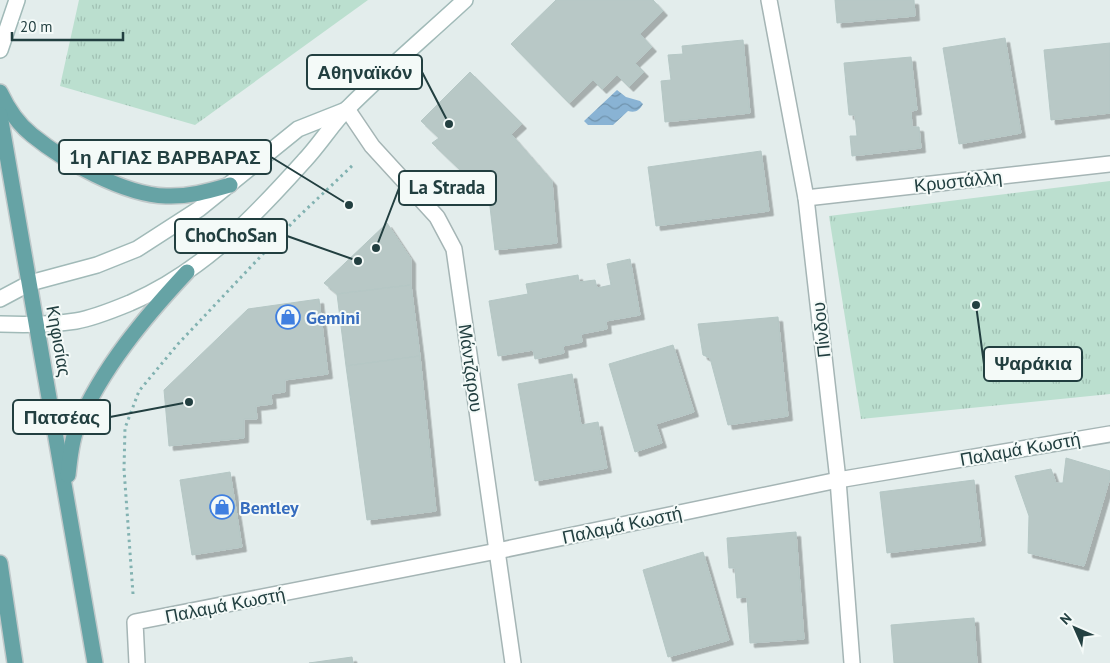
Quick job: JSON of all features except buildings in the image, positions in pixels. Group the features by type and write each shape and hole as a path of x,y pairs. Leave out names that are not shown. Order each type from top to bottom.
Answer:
{"main road":[{"path":"0,92 7,106 30,134 61,156 96,175 134,190 165,196 197,195 230,185"},
{"name":"Κηφισίας","path":"0,115 95,663"},
{"path":"67,494 70,458 77,427 91,399 131,337 158,303 187,272"},
{"path":"0,563 15,663"}],"street":[{"path":"0,50 17,0"},
{"path":"0,324 37,325 77,321 116,309 153,293 187,272 221,246 252,217 306,159 347,109 465,0"},
{"name":"Πίνδου","path":"769,0 806,198 838,480 852,663"},
{"path":"0,299 30,283 97,265 138,249 192,214 298,129 347,109"},
{"name":"Μάντζαρου","path":"347,109 372,146 437,217 454,248 513,663"},
{"name":"Κρυστάλλη","path":"806,198 1110,164"},
{"name":"Παλαμά Κωστή","path":"135,622 497,552 838,480 1110,434"},
{"path":"135,622 137,663"}],"path":[{"path":"135,622 125,461 126,428 139,391 178,344 295,220 372,146"}],"green space":[{"path":"79,0 368,0 195,125 60,86"},
{"path":"1110,181 1110,394 861,419 829,216"}],"water":[{"path":"617,90 626,97 640,101 643,104 637,111 628,111 613,125 588,125 584,121"}],"place":[{"name":"Αθηναϊκόν","path":"449,124"},
{"name":"1η ΑΓΙΑΣ ΒΑΡΒΑΡΑΣ","path":"349,205"},
{"name":"La Strada","path":"376,248"},
{"name":"ChoChoSan","path":"358,261"},
{"name":"Ψαράκια","path":"976,305"},
{"name":"Gemini","path":"288,317"},
{"name":"Πατσέας","path":"189,402"},
{"name":"Bentley","path":"222,507"}]}
